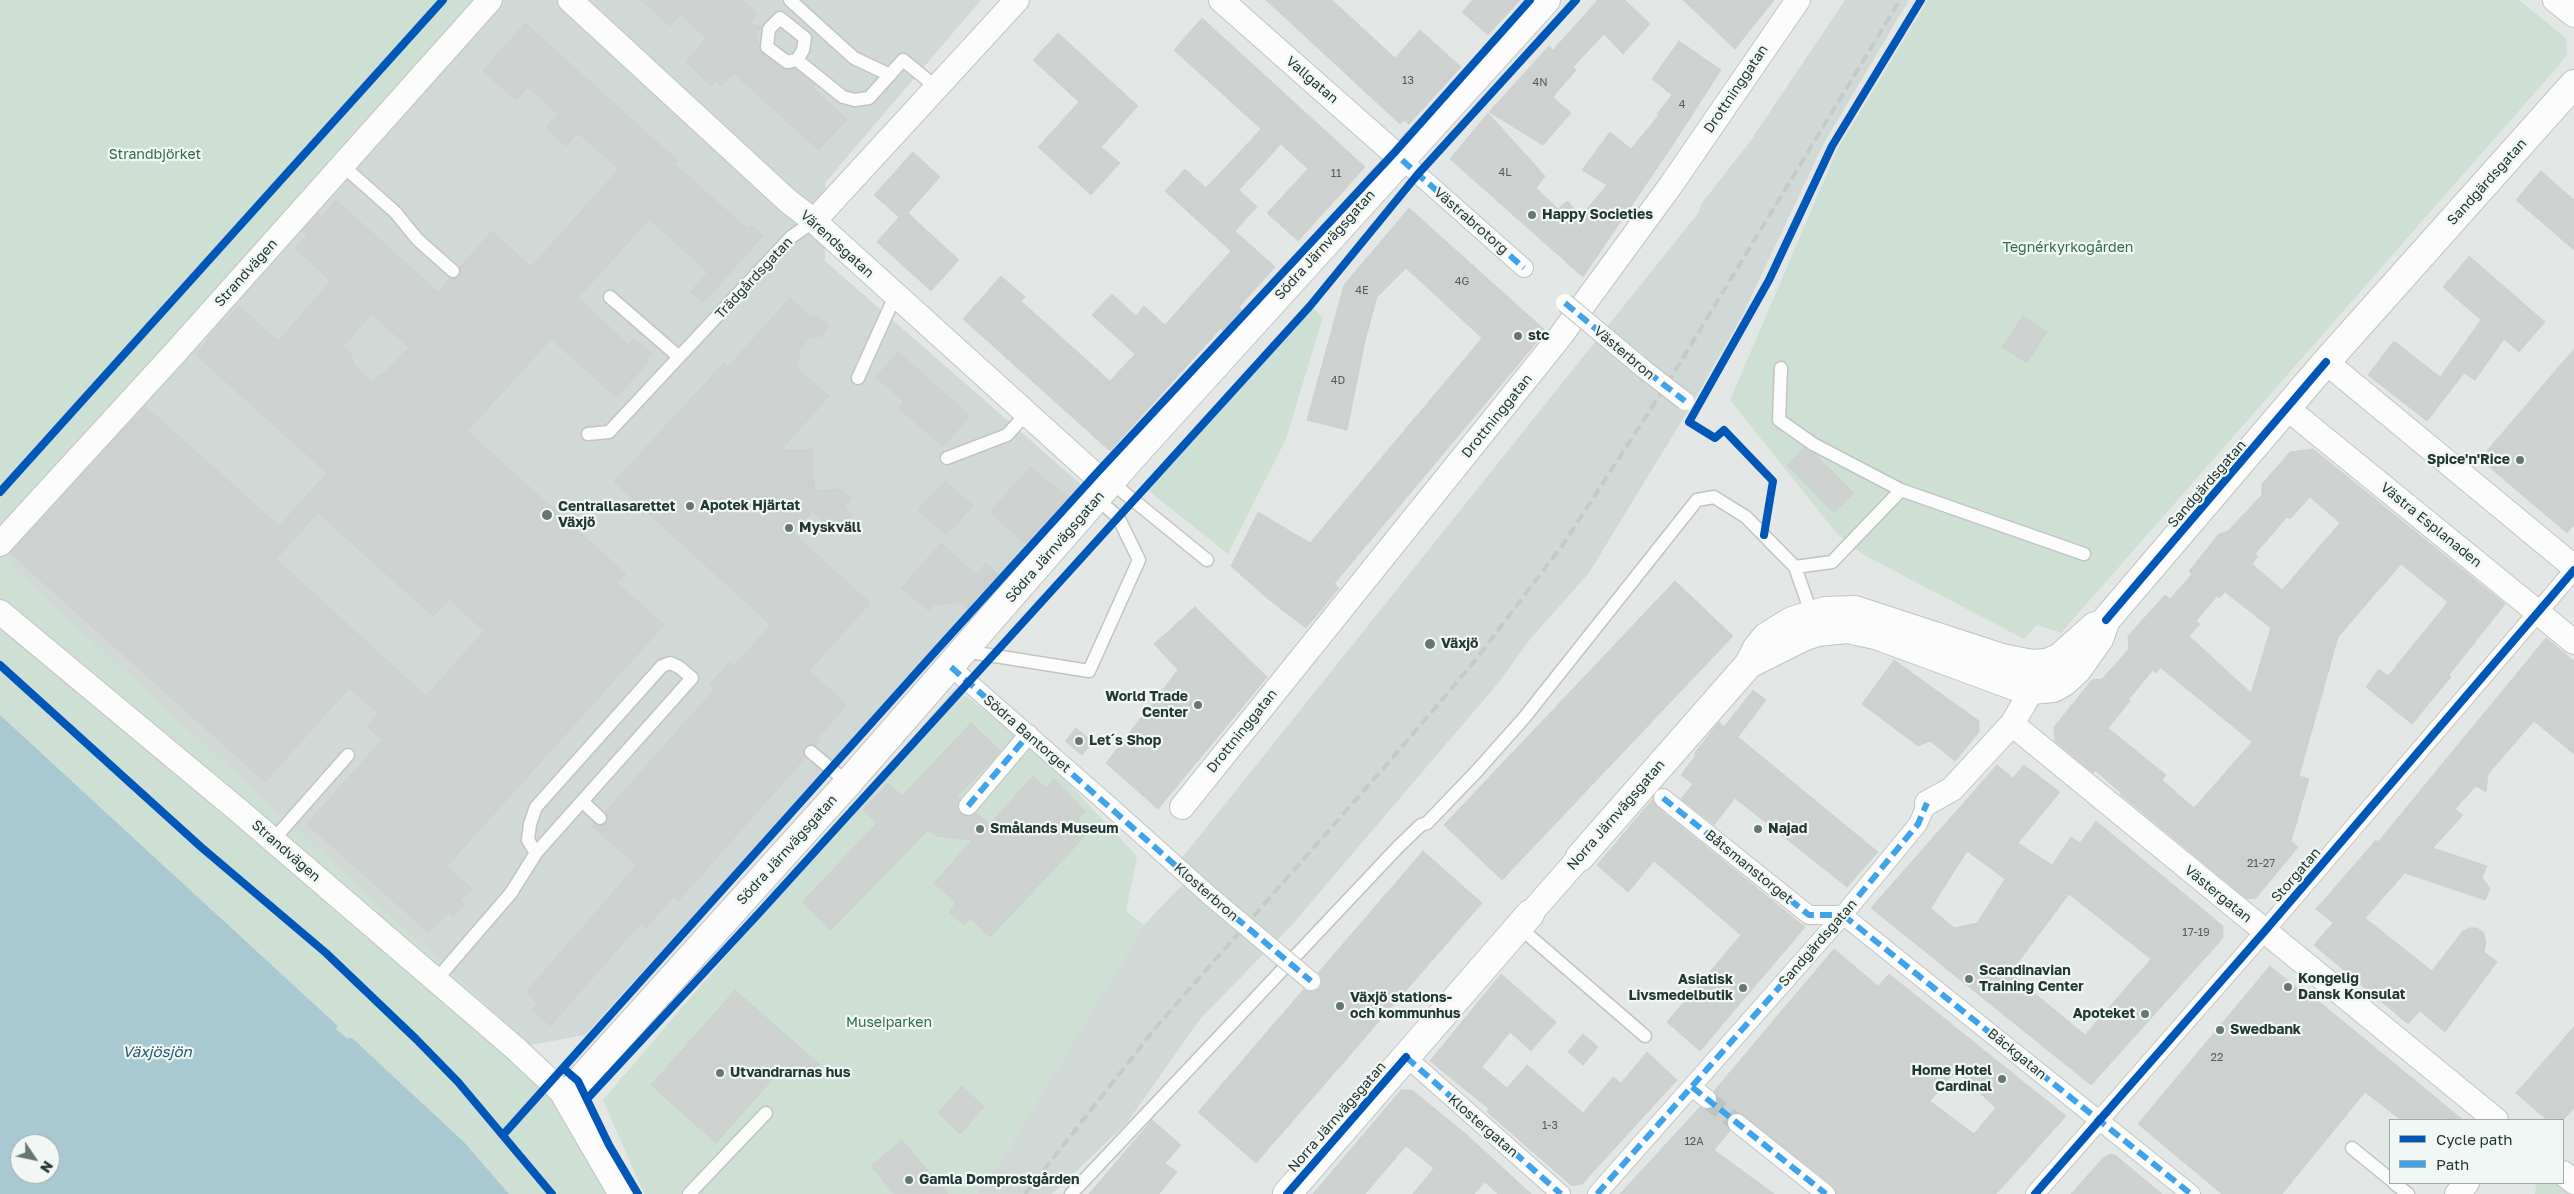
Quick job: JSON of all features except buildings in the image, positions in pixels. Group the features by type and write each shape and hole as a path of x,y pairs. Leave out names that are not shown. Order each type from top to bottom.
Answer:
{"street":[{"name":"Strandvägen","path":"0,544 490,0"},
{"name":"Värendsgatan","path":"570,0 788,202 814,221 1026,414 1105,489"},
{"name":"Trädgårdsgatan","path":"814,221 1017,0"},
{"name":"Vallgatan","path":"1221,0 1410,167"},
{"name":"Södra Järnvägsgatan","path":"566,1096 848,783 1105,489 1410,167 1546,0"},
{"path":"2555,0 2574,15"},
{"name":"Drottninggatan","path":"1182,807 1298,652 1559,338 1671,185 1790,3"},
{"name":"Sandgärdsgatan","path":"1597,1194 1843,914 1918,824 1927,803 1952,789 2012,724 2032,690 2053,688 2064,682 2077,670 2099,639 2106,620 2326,362 2574,84"},
{"name":"Västrabrotorg","path":"1410,167 1524,268"},
{"name":"Västerbron","path":"1565,303 1644,370 1685,400"},
{"path":"2326,362 2574,568"},
{"name":"Västra Esplanaden","path":"2288,408 2574,642"},
{"name":"Storgatan","path":"2035,1194 2264,932 2574,568"},
{"name":"Norra Järnvägsgatan","path":"1287,1194 1749,664 1790,643 1814,623 1838,608 1855,610 2002,658 2032,664"},
{"name":"Strandvägen","path":"0,612 274,840 515,1048 566,1096"},
{"name":"Sandgärdsgatan","path":"2032,664 2046,663 2058,658 2091,628 2106,620"},
{"name":"Norra Järnvägsgatan","path":"1814,623 1876,635 2032,690"},
{"name":"Södra Bantorget","path":"958,659 1029,734 1103,800"},
{"path":"2032,664 2032,690"},
{"name":"Västergatan","path":"2012,724 2495,1119"},
{"path":"968,806 1029,734"},
{"name":"Båtsmanstorget","path":"1663,798 1809,915 1843,914"},
{"name":"Klosterbron","path":"1103,800 1210,896 1311,981"},
{"name":"Bäckgatan","path":"1843,914 2191,1194"},
{"name":"Klostergatan","path":"1406,1057 1562,1194"},
{"path":"1692,1087 1707,1099"},
{"path":"566,1096 623,1194"},
{"path":"1737,1123 1826,1194"},
{"path":"2564,1174 2574,1182"},
{"path":"2457,1194 2466,1184"}],"lane":[{"path":"790,0 854,58 890,75"},
{"path":"797,60 843,96 855,100 869,98 903,60 936,87"},
{"path":"342,166 395,212 418,240 453,271"},
{"name":"Trädgårdsgatan","path":"588,434 609,432 791,237 814,221"},
{"path":"858,378 895,296"},
{"path":"610,297 679,357"},
{"path":"1781,368 1779,420 1814,444 1901,490 2084,554"},
{"path":"948,458 1007,435 1026,414"},
{"path":"1105,489 1207,560"},
{"path":"958,659 1089,671 1138,560 1105,489"},
{"path":"1796,567 1832,562 1901,490"},
{"path":"1071,1194 1399,846 1421,825 1427,823 1476,772 1524,718 1697,500 1714,497 1746,517 1796,567 1814,623"},
{"path":"436,980 511,893 536,853 692,678 679,667 670,663 662,666 536,807 530,824 528,840 536,853"},
{"path":"811,752 848,783"},
{"path":"274,840 348,755"},
{"path":"582,801 600,818"},
{"path":"1525,921 1644,1036"},
{"path":"689,1194 766,1113"},
{"path":"2352,1148 2389,1178"},
{"path":"2395,1184 2408,1194"}],"shaded area":[{"name":"Centrallasarettet Växjö","path":"506,0 981,0 825,183 825,261 1084,487 585,1035 530,1045 9,566 9,542"},
{"path":"1845,0 1909,0 1824,143 1741,318 1692,404 1589,573 1531,638 1499,682 1291,926 1201,1018 1126,1124 1052,1194 976,1194 998,1165 1144,925 1176,891 1189,881 1173,869 1699,212 1701,204 1749,143"}],"green space":[{"name":"Strandbjörket","path":"0,0 506,0 9,542 9,565 530,1045 565,1096 620,1194 509,1194 465,1143 354,1041 348,1039 336,1029 338,1026 0,715"},
{"name":"Tegnérkyrkogården","path":"1928,0 2519,0 2566,38 2567,54 2560,64 2061,633 2037,625 2024,639 1862,554 1838,535 1730,400 1837,150"},
{"path":"1310,306 1323,317 1286,439 1228,554 1145,488"},
{"name":"Museiparken","path":"955,688 1103,800 1069,784 1137,856 1126,911 1144,925 998,1165 976,1194 644,1194 603,1100"},
{"path":"2536,1184 2564,1184 2574,1194 2535,1194"}],"water":[{"name":"Växjösjön","path":"0,715 338,1026 336,1029 348,1039 349,1037 353,1039 465,1143 509,1194 0,1194"}],"tunnel":[{"path":"1707,1099 1737,1123"}],"railway":[{"path":"1025,1194 1157,1026 1389,762 1474,662 1564,543 1669,381 1900,0"}],"marked path":[{"path":"1402,160 1524,268"},
{"path":"1565,303 1685,401"},
{"path":"951,667 1210,896 1311,981"},
{"path":"968,806 1029,734"},
{"path":"1663,798 1809,915 1843,915"},
{"path":"1597,1194 1843,915 1918,824 1927,803"},
{"path":"1843,915 2191,1194"},
{"path":"1406,1057 1561,1194"},
{"path":"1692,1087 1826,1194"}],"cycle path":[{"path":"0,492 443,0"},
{"path":"503,1135 1095,475 1394,153 1530,0"},
{"path":"587,1099 760,912 1310,306 1418,174 1576,0"},
{"path":"1764,535 1773,481 1724,430 1715,438 1689,422 1769,280 1832,146 1921,0"},
{"path":"2106,620 2326,362"},
{"path":"2035,1194 2264,932 2574,570"},
{"path":"0,665 201,847 326,953 416,1039 458,1082 552,1194"},
{"path":"1287,1194 1406,1057"},
{"path":"563,1068 578,1081 609,1145 638,1194"}],"place":[{"name":"Happy Societies","path":"1532,215"},
{"name":"stc","path":"1518,336"},
{"name":"Spice'n'Rice","path":"2520,460"},
{"name":"Apotek Hjärtat","path":"690,506"},
{"name":"Centrallasarettet Växjö","path":"547,515"},
{"name":"Myskväll","path":"789,528"},
{"name":"Växjö","path":"1430,644"},
{"name":"World Trade Center","path":"1198,705"},
{"name":"Let´s Shop","path":"1079,741"},
{"name":"Smålands Museum","path":"980,829"},
{"name":"Najad","path":"1758,829"},
{"name":"Scandinavian Training Center","path":"1969,979"},
{"name":"Kongelig Dansk Konsulat","path":"2288,987"},
{"name":"Asiatisk Livsmedelbutik","path":"1743,988"},
{"name":"Växjö stations- och kommunhus","path":"1340,1006"},
{"name":"Apoteket","path":"2145,1014"},
{"name":"Swedbank","path":"2220,1030"},
{"name":"Utvandrarnas hus","path":"720,1073"},
{"name":"Home Hotel Cardinal","path":"2002,1079"},
{"name":"Gamla Domprostgården","path":"909,1180"}]}
